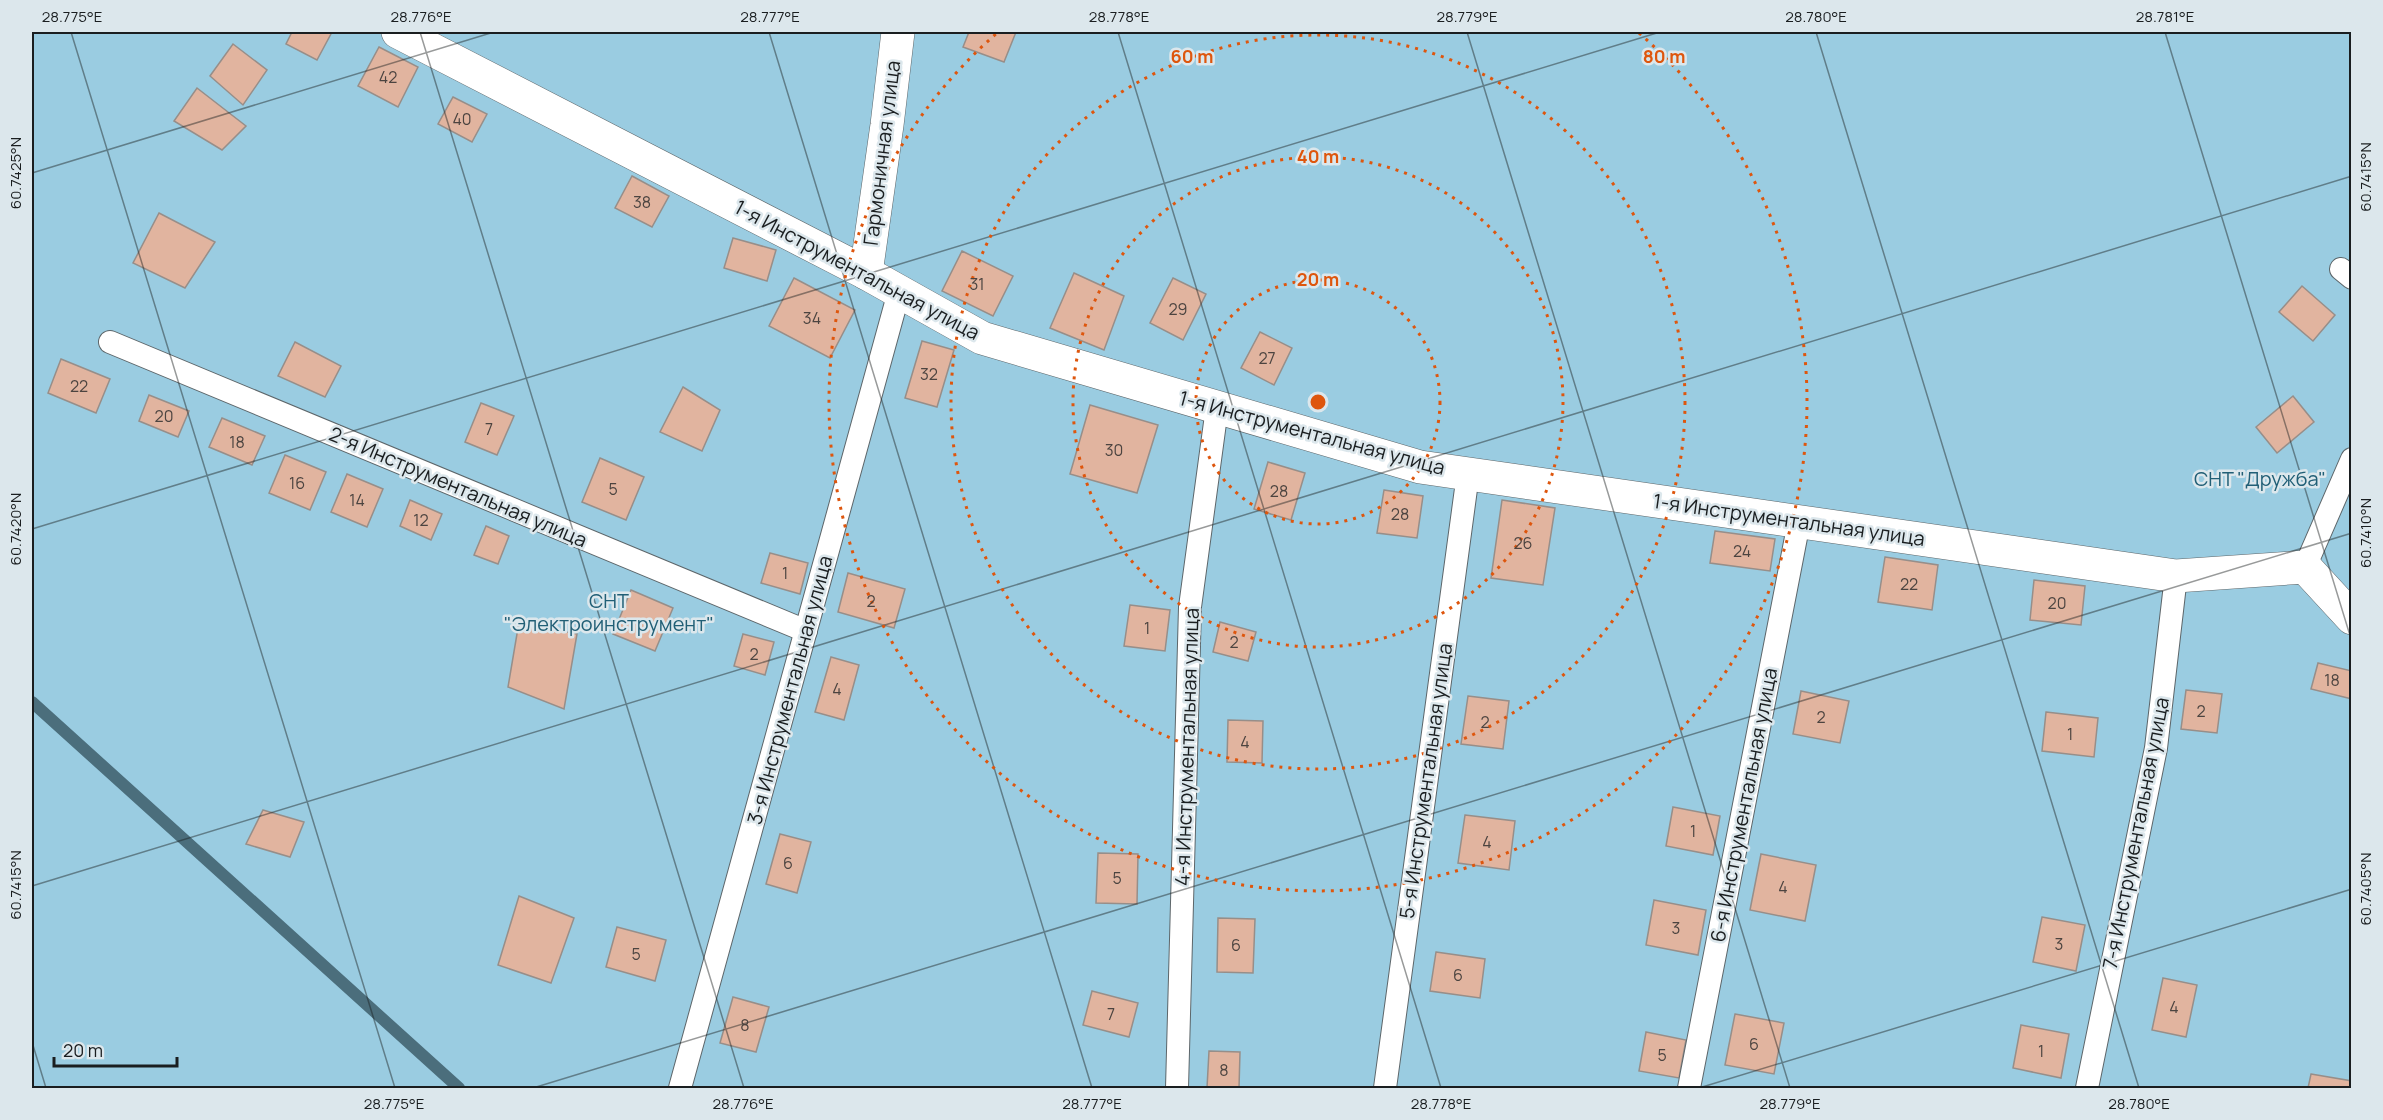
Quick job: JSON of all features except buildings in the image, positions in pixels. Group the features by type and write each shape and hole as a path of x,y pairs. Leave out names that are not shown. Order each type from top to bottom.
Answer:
{"street":[{"name":"1-я Инструментальная улица","path":"398,32 866,273 982,338 1420,467 2176,576 2305,567"},
{"name":"Гармоничная улица","path":"866,273 888,125 897,32"},
{"path":"2305,567 2352,618"}],"lane":[{"name":"3-я Инструментальная улица","path":"680,1089 899,292"},
{"name":"2-я Инструментальная улица","path":"110,342 806,631"},
{"name":"4-я Инструментальная улица","path":"1177,1089 1190,607 1217,408"},
{"path":"2305,567 2352,459"},
{"name":"5-я Инструментальная улица","path":"1385,1089 1468,474"},
{"name":"6-я Инструментальная улица","path":"1689,1089 1799,522"},
{"name":"7-я Инструментальная улица","path":"2087,1089 2156,748 2176,576"}],"green space":[{"name":"СНТ \"Электроинструмент\"","path":"32,32 2351,32 2351,1088 32,1088"}],"waterway":[{"path":"32,702 459,1088"}],"park label":[{"name":"СНТ \"Дружба\"","path":"2260,479"}]}
